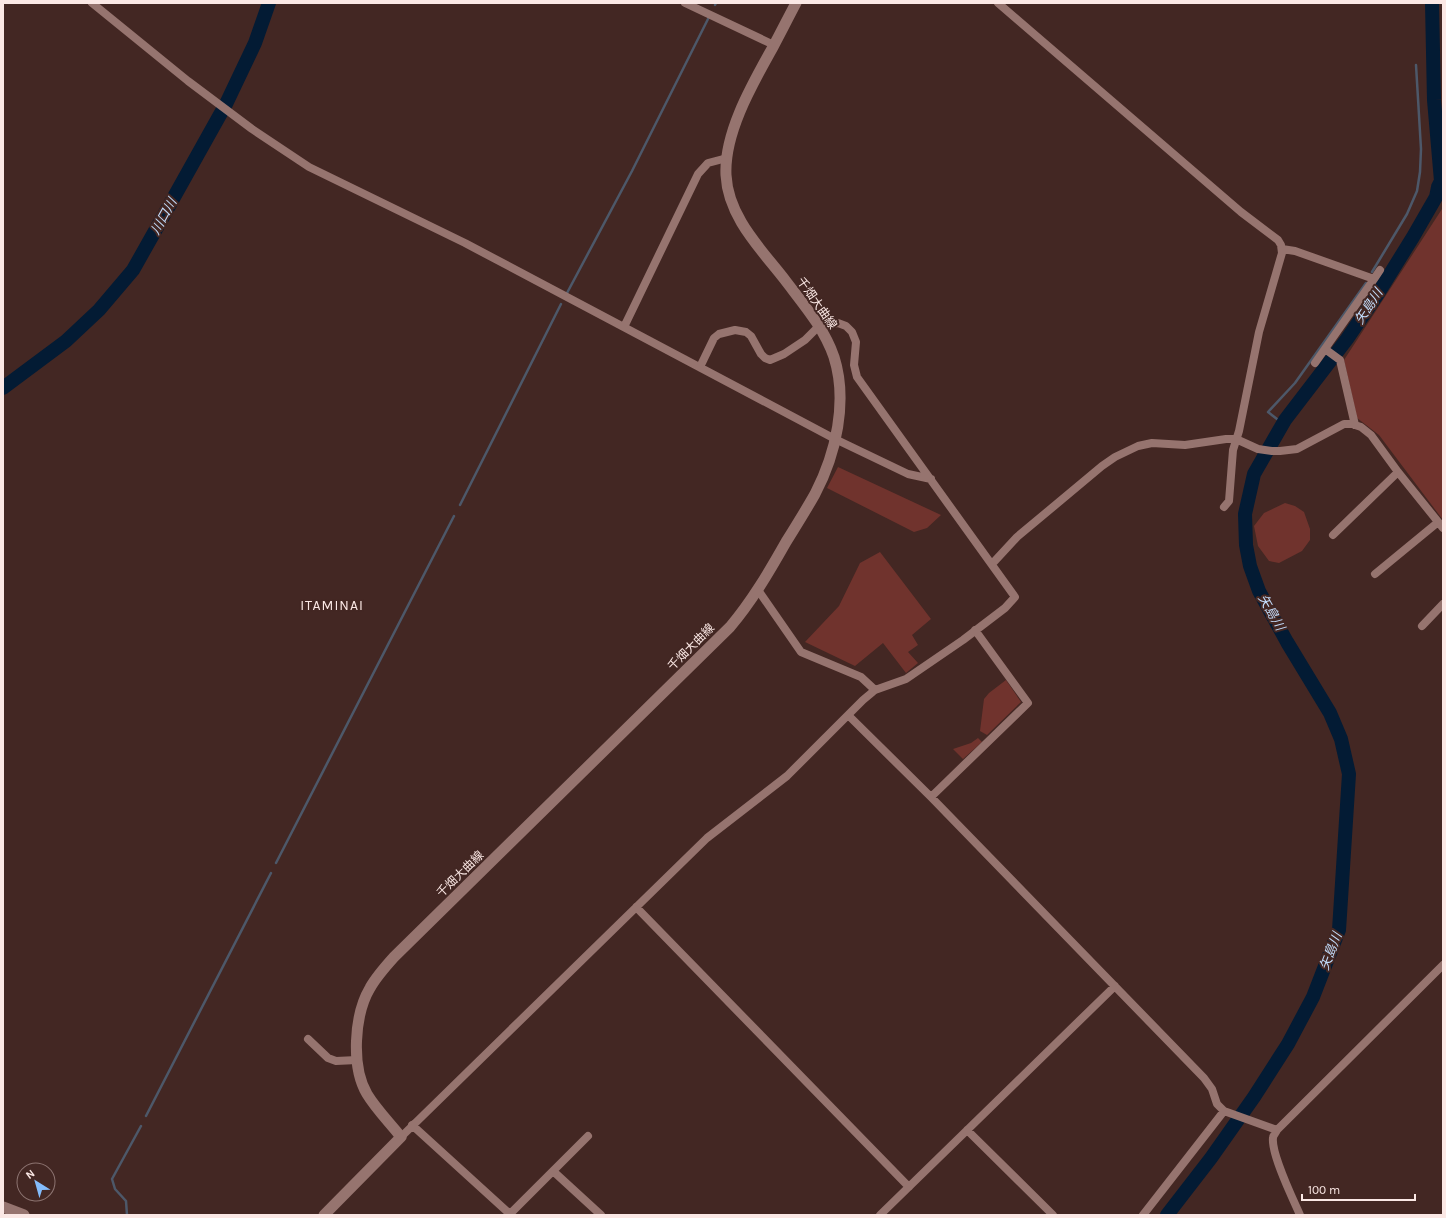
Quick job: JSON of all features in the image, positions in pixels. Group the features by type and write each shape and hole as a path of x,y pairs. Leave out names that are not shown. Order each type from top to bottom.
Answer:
{"main road":[{"name":"千畑大曲線","path":"401,1137 367,1093 363,1084 357,1060 357,1028 361,1008 369,989 394,957 730,627 758,590 815,494 828,464 835,439 839,404 838,373 829,344 819,326 755,244 739,219 729,192 726,177 727,158 731,137 739,115 758,75 796,3"},
{"path":"324,1215 401,1137"},
{"path":"3,1207 24,1215"}],"street":[{"path":"92,3 188,81 252,129 309,167 465,243 835,439 908,474 931,479"},
{"path":"686,3 774,45"},
{"path":"998,3 1241,212 1278,240 1281,244 1282,253 1259,332 1239,431 1233,450 1229,501 1224,507"},
{"path":"624,327 698,174 708,163 727,158"},
{"path":"1282,249 1295,251 1374,279"},
{"path":"1315,363 1380,270"},
{"path":"401,1137 707,838 787,776 875,690 906,679 963,640 1005,608 1015,597 857,377 854,365 856,342 852,332 846,326 838,323 819,326 805,340 784,354 770,360 761,354 752,336 746,332 735,330 719,334 714,338 700,367"},
{"path":"1326,349 1338,358 1355,425"},
{"path":"992,564 1017,537 1102,466 1115,457 1146,444 1185,445 1236,439 1258,449 1280,451 1297,449 1344,424 1361,427 1371,435 1440,525 1376,574"},
{"path":"1333,535 1398,472"},
{"path":"758,590 801,652 861,676 875,690"},
{"path":"1422,626 1443,604"},
{"path":"931,797 1028,702 975,630"},
{"path":"848,715 931,797 1204,1078 1212,1089 1217,1104 1226,1112 1277,1130"},
{"path":"636,907 909,1187"},
{"path":"1300,1215 1274,1149 1273,1137 1277,1130 1443,965"},
{"path":"880,1215 1115,986"},
{"path":"308,1039 328,1058 336,1061 357,1060"},
{"path":"1142,1215 1226,1112"},
{"path":"412,1125 510,1214 588,1136"},
{"path":"967,1130 1053,1215"},
{"path":"553,1171 601,1215"}],"shaded area":[{"path":"1442,209 1443,520 1379,435 1357,418 1344,360"},
{"path":"838,467 941,515 927,528 914,532 827,488"},
{"path":"1285,503 1295,506 1304,512 1310,529 1310,540 1302,551 1279,563 1269,561 1258,546 1254,526 1264,513"},
{"path":"880,552 931,619 912,635 918,645 908,652 918,663 906,673 883,643 855,666 805,642 839,606 860,563"},
{"path":"1006,680 1021,702 987,735 980,731 984,699 989,693"},
{"path":"978,738 982,742 963,759 953,749 971,743"}],"waterway":[{"name":"川口川","path":"3,388 66,341 99,310 133,270 226,104 255,43 269,3"},
{"name":"矢島川","path":"1167,1215 1211,1158 1254,1097 1288,1044 1313,997 1339,930 1349,774 1341,739 1330,713 1287,642 1259,591 1250,566 1246,545 1245,514 1254,474 1285,420 1347,339 1377,295 1436,197 1441,181 1434,100 1432,3"},
{"path":"567,293 632,171 709,17"},
{"path":"1372,272 1407,214 1417,191 1421,149 1416,65"},
{"path":"1285,420 1277,419 1268,412 1295,383 1366,283"},
{"path":"460,505 561,304"},
{"path":"276,863 454,516"},
{"path":"146,1116 271,873"},
{"path":"127,1215 126,1201 115,1189 112,1179 141,1126"}],"district":[{"name":"ITAMINAI","path":"332,605"}]}
